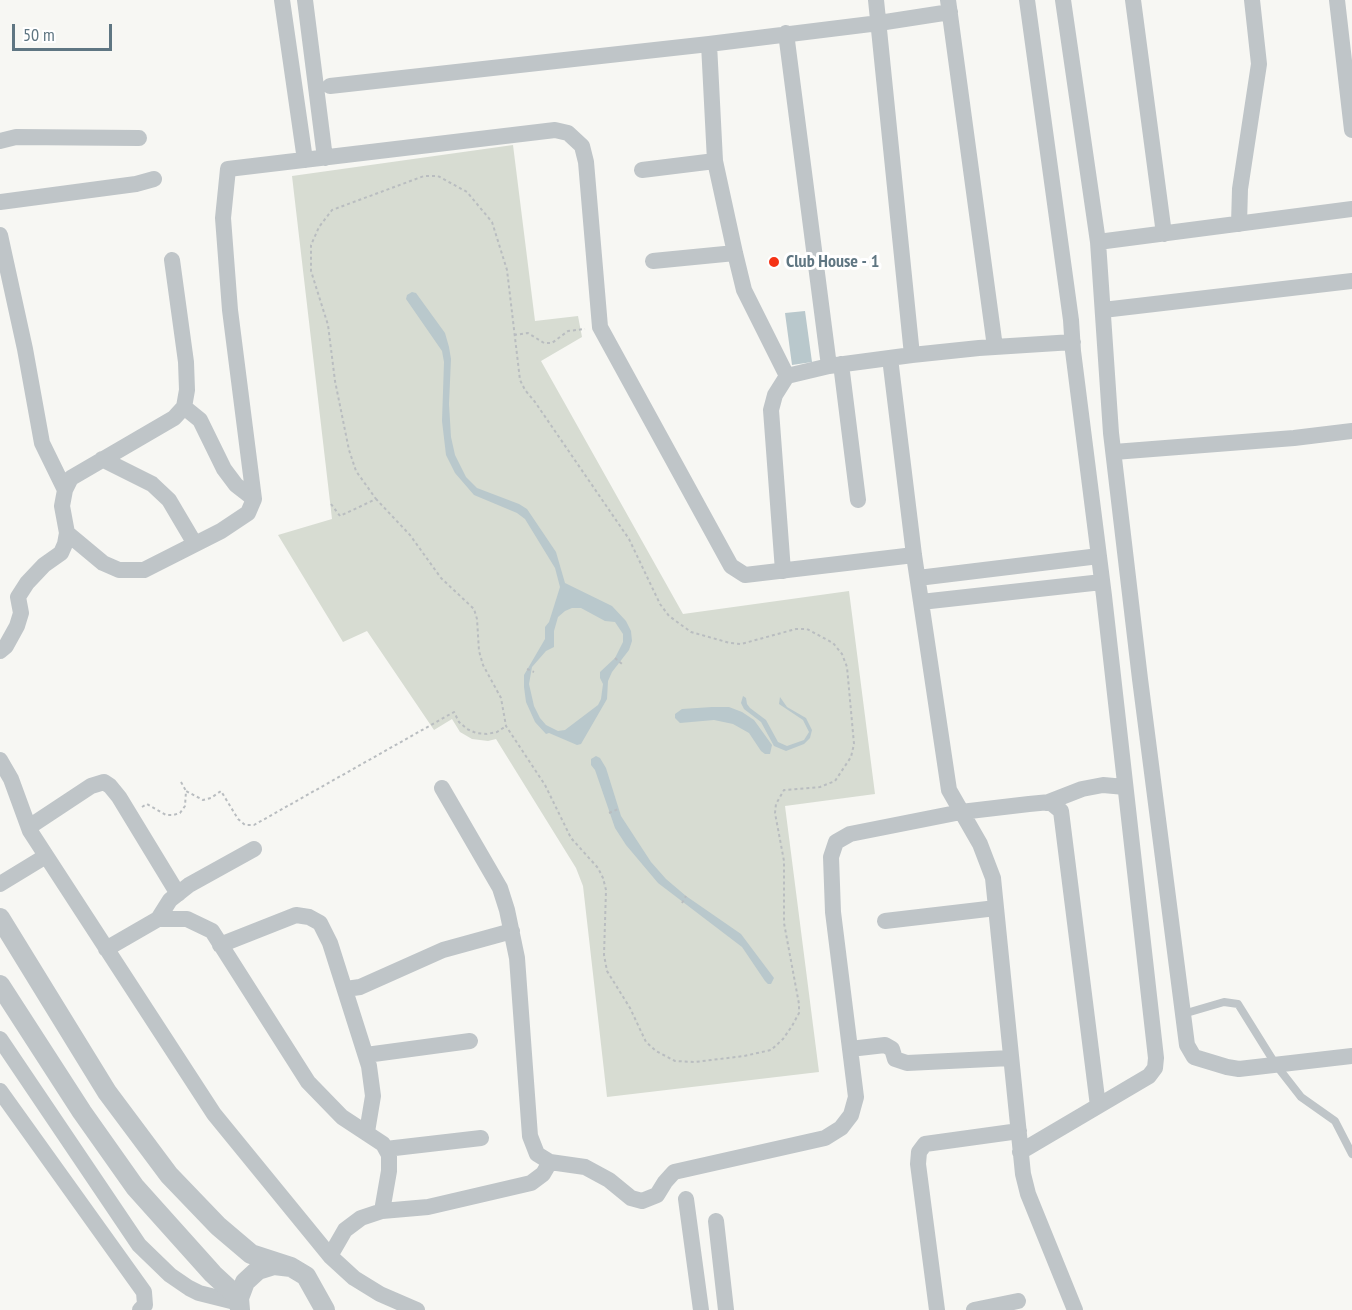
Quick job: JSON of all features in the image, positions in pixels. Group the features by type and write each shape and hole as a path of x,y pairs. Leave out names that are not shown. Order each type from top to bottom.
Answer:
{"street":[{"path":"282,0 305,160"},
{"path":"305,0 325,158"},
{"path":"876,0 912,355"},
{"path":"1020,1152 1149,1076 1155,1068 1156,1058 1071,320 1027,0"},
{"path":"1064,0 1098,242 1106,371 1114,452 1141,691 1187,1045 1194,1057 1239,1069 1352,1056"},
{"path":"1133,0 1164,234"},
{"path":"1239,224 1240,189 1259,64 1252,0"},
{"path":"1337,0 1352,130"},
{"path":"330,86 879,23 949,6 995,347"},
{"path":"786,33 835,365 858,500"},
{"path":"708,44 715,161 735,253 744,290 787,376"},
{"path":"67,533 103,563 119,570 144,570 221,531 248,513 254,500 230,310 223,218 228,169 555,130 568,134 582,146 586,162 600,327 731,566 745,575 914,555"},
{"path":"0,141 16,137 139,138"},
{"path":"642,171 715,161"},
{"path":"0,202 136,184 154,179"},
{"path":"1098,242 1352,209"},
{"path":"0,235 25,349 42,443 65,490"},
{"path":"652,261 735,253"},
{"path":"0,651 6,646 17,626 21,613 18,597 33,575 61,553 65,544 67,533 62,506 65,490 71,478 174,418 184,407 187,390 186,362 172,260"},
{"path":"1103,309 1352,281"},
{"path":"783,571 771,410 775,395 787,376 835,365 912,355 1073,342"},
{"path":"890,358 914,555 949,790 981,844 993,878 1023,1174 1028,1194 1075,1310"},
{"path":"184,407 200,420 224,469 236,485 254,500"},
{"path":"1114,452 1282,439 1352,431"},
{"path":"102,459 152,484 169,500 195,544"},
{"path":"918,578 1099,556"},
{"path":"987,569 990,594"},
{"path":"921,602 1102,582"},
{"path":"0,760 11,779 29,828 214,1114 330,1256 354,1278 380,1294 417,1310"},
{"path":"29,828 91,786 104,782 119,797 178,894"},
{"path":"1046,803 1082,789 1103,785 1125,787"},
{"path":"442,788 500,888 517,958 530,1136 537,1154 550,1162 585,1167 609,1180 631,1198 642,1201 657,1195 674,1172 825,1138 842,1128 851,1115 856,1097 833,912 831,857 836,842 850,834 961,812 1050,802 1061,811 1098,1106"},
{"path":"106,949 158,919 170,900 189,885 254,849"},
{"path":"0,884 46,856"},
{"path":"885,921 996,908"},
{"path":"220,945 296,915 309,917 320,923 330,942 366,1055 373,1096 367,1132"},
{"path":"0,918 107,1092 169,1175 218,1226 251,1254 291,1267 306,1276 316,1300 325,1310"},
{"path":"158,919 187,918 212,931 308,1082 342,1117 367,1132 386,1149 389,1155 389,1171 382,1211"},
{"path":"346,989 360,987 443,950 512,931"},
{"path":"0,985 82,1112 135,1187 238,1305"},
{"path":"0,1039 139,1245 170,1275 189,1288 238,1305"},
{"path":"366,1055 470,1041"},
{"path":"850,1049 885,1045 892,1049 895,1059 907,1063 1011,1058"},
{"path":"0,1091 144,1292 145,1305 140,1310"},
{"path":"937,1310 918,1164 920,1152 925,1144 1019,1131"},
{"path":"386,1149 482,1138"},
{"path":"330,1256 345,1230 361,1218 382,1211 429,1207 531,1183 543,1174 550,1162"},
{"path":"686,1200 701,1310"},
{"path":"716,1221 726,1310"},
{"path":"238,1305 245,1282 258,1270 274,1265 291,1267"},
{"path":"974,1310 1018,1301"}],"lane":[{"path":"1183,1014 1224,1002 1238,1004 1276,1065 1301,1097 1335,1121 1352,1154"}],"path":[{"path":"424,176 438,176 467,192 492,222 507,270 520,380 629,539 660,604 669,616 691,632 730,643 741,644 796,629 807,629 833,643 842,654 847,667 854,744 851,757 835,781 820,788 784,790 776,804 775,813 784,861 784,923 799,1004 792,1026 771,1050 695,1062 675,1060 656,1051 646,1042 630,1008 607,970 604,955 606,890 603,878 598,868 572,838 545,785 506,726 501,698 483,665 479,651 474,609 441,578 410,535 376,499 356,471 349,450 335,381 328,325 311,271 311,245 319,226 332,210 424,176"},
{"path":"514,335 528,333 544,343 552,343 568,331 600,327"},
{"path":"331,504 340,516 376,499"},
{"path":"615,658 622,664"},
{"path":"527,669 534,672"},
{"path":"186,791 203,800 221,791 238,819 245,825 254,825 454,712 459,722 476,734 487,735 506,726"},
{"path":"139,810 147,804 166,814 180,813 186,806 186,791 181,782"},
{"path":"609,813 618,809"},
{"path":"682,903 686,896"}],"shaded area":[{"path":"513,145 535,321 578,316 582,337 541,361 683,614 849,591 875,794 785,806 819,1072 607,1097 583,886 576,868 496,739 488,741 472,739 460,732 452,719 434,730 367,631 343,642 278,535 332,519 292,176"},
{"path":"412,292 416,293 445,333 451,359 449,404 451,437 455,455 466,477 477,488 527,509 556,552 565,583 612,606 626,621 631,631 632,641 629,650 612,672 608,681 607,699 581,744 577,745 549,733 546,734 535,722 526,702 524,675 545,639 545,627 549,622 560,587 555,568 525,519 517,513 474,495 455,473 446,455 442,421 444,362 442,351 406,299 407,295","holes":["572,608 581,608 605,621 615,622 623,634 623,642 615,658 600,672 603,684 598,705 565,730 558,731 546,725 534,706 529,684 532,667 546,651 554,647 554,631 558,617"]},
{"path":"805,311 812,362 792,365 785,313"},
{"path":"743,696 750,708 766,720 778,742 787,746 804,740 809,732 803,720 779,704 780,697 787,707 806,718 812,730 810,738 804,744 786,751 774,746 761,722 744,709 741,703"},
{"path":"729,707 754,720 772,745 770,754 761,751 749,733 733,724 714,720 680,723 675,718 675,714 682,709"},
{"path":"596,756 606,768 621,816 651,862 686,896 741,934 774,978 771,984 765,981 742,947 658,883 626,845 615,828 595,770 591,765 591,759"}],"place":[{"name":"Club House - 1","path":"774,262"}]}
